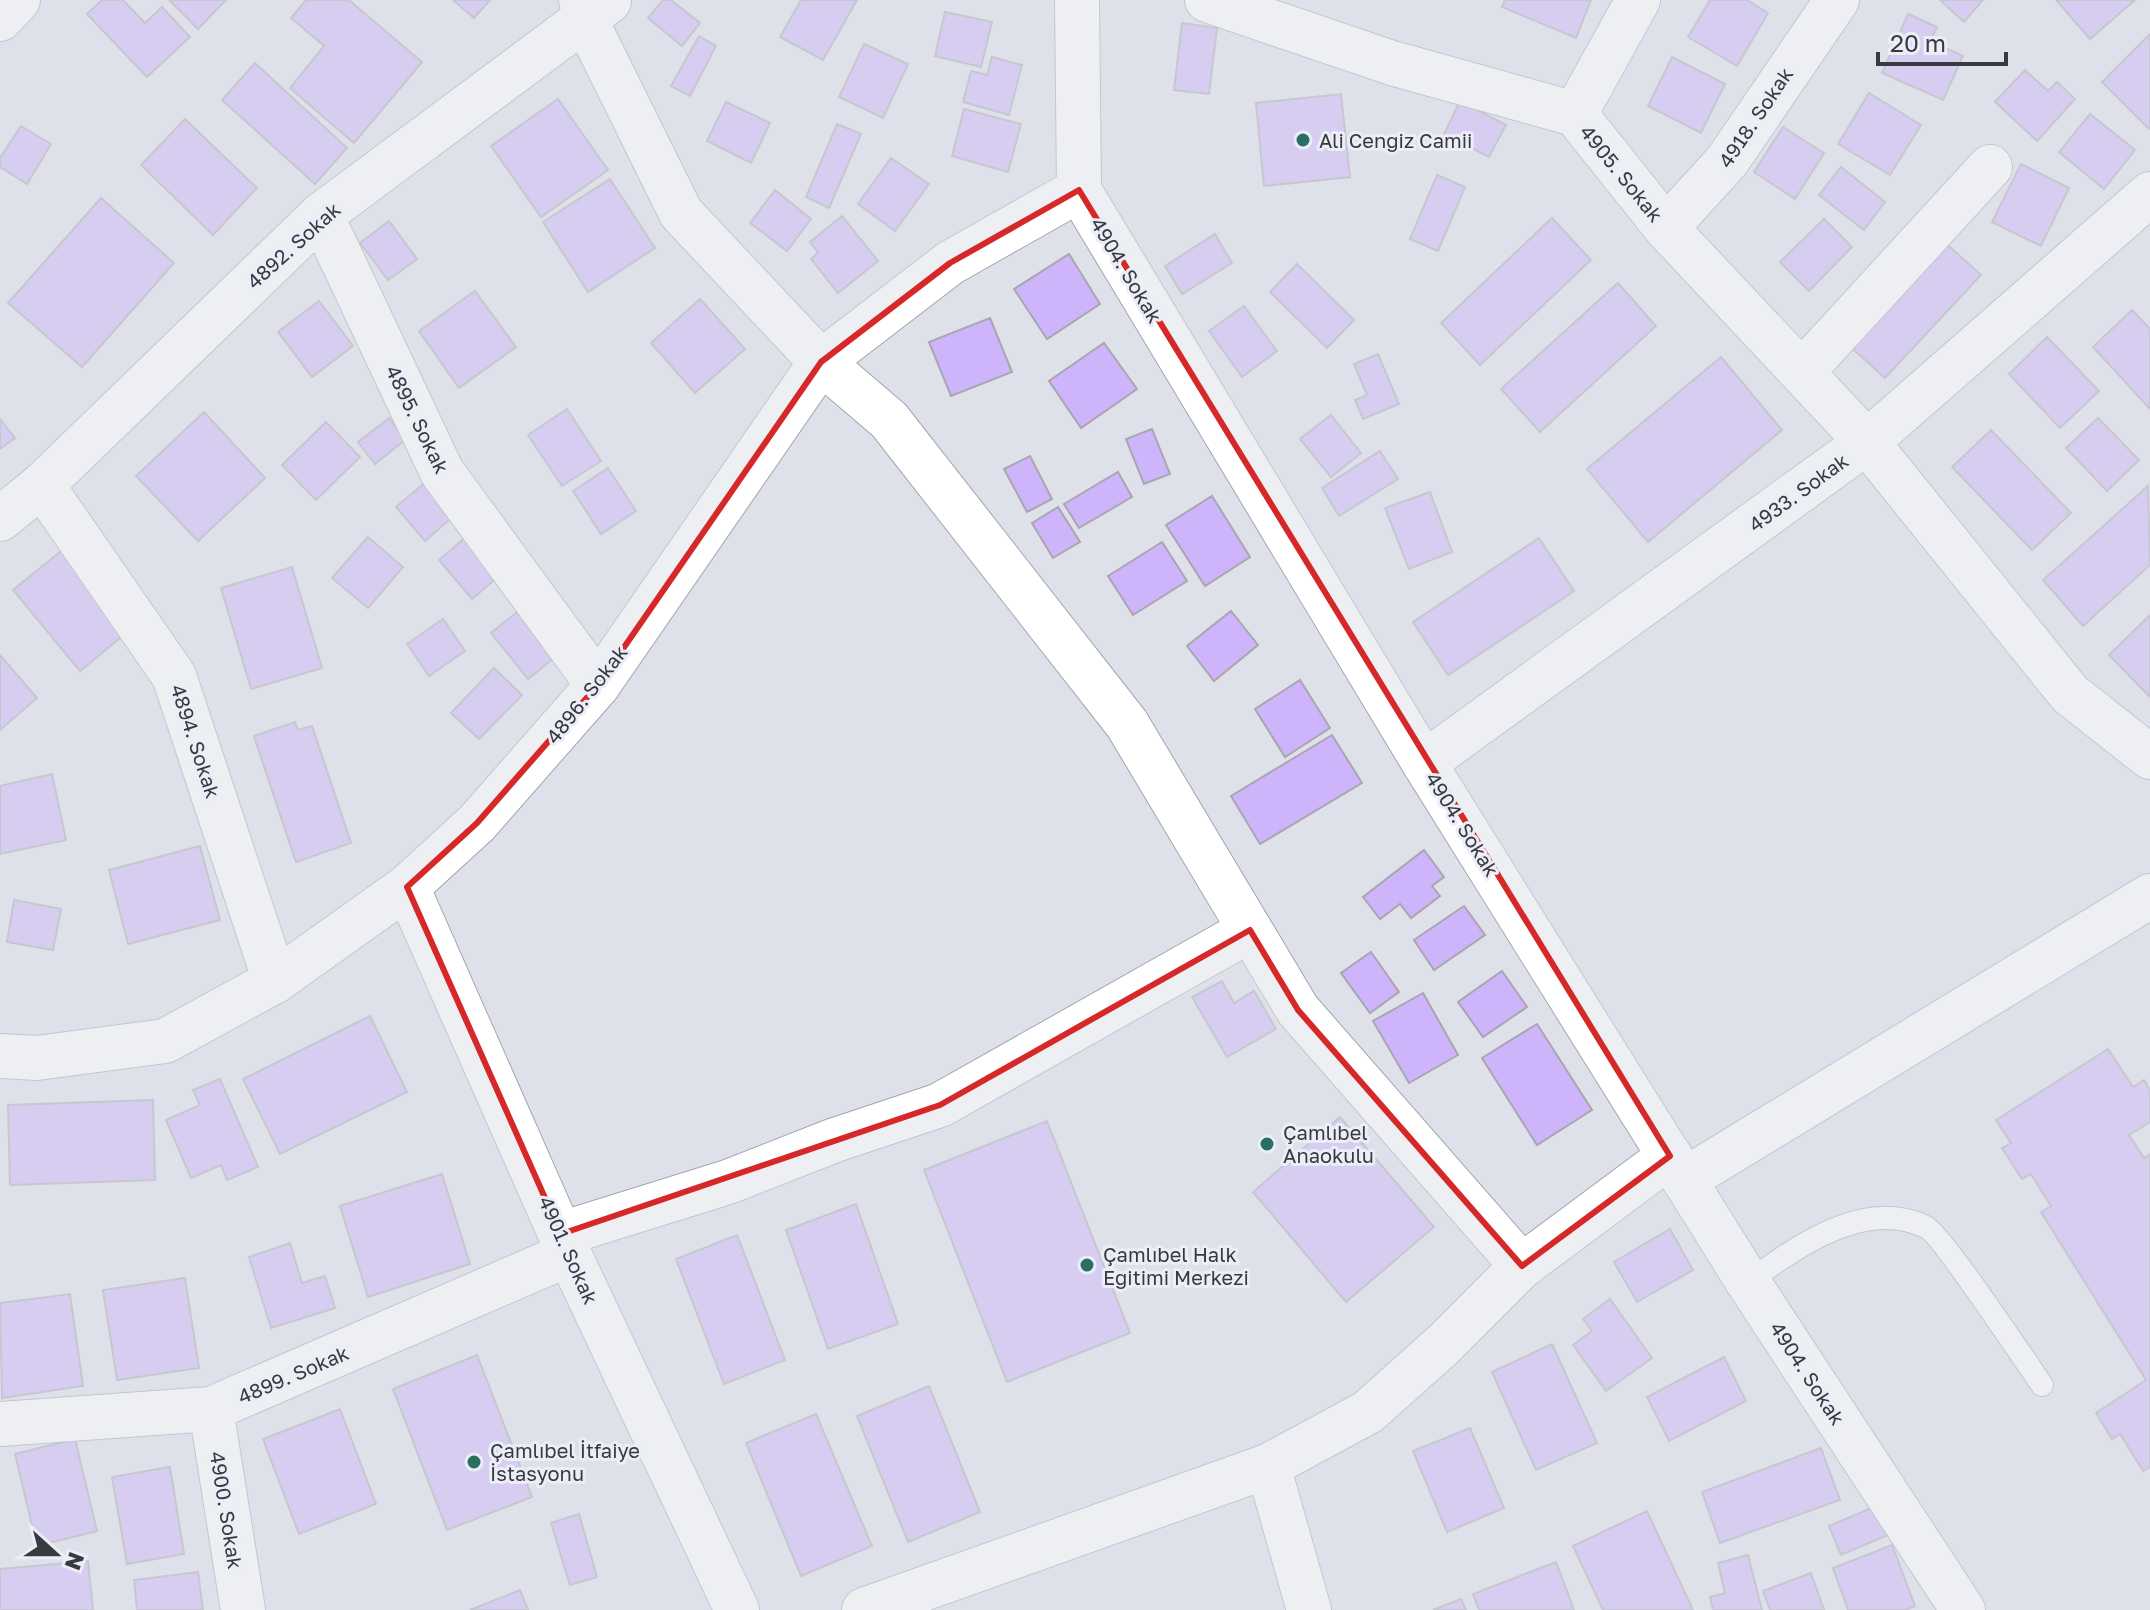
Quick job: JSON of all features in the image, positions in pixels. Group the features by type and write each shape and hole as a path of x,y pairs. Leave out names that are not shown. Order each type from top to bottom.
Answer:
{"street":[{"path":"0,19 18,0"},
{"path":"1077,0 1079,190"},
{"name":"4905. Sokak","path":"1207,0 1392,63 1575,114 1666,228 1867,442 2070,694 2150,757"},
{"path":"1575,114 1638,0"},
{"name":"4918. Sokak","path":"1666,228 1727,161 1837,0"},
{"path":"592,6 681,213 821,362 889,420 1127,724 1298,1010 1522,1266"},
{"name":"4892. Sokak","path":"0,519 42,485 321,215 592,6"},
{"path":"1802,372 1990,167"},
{"name":"4896. Sokak","path":"0,1056 37,1058 165,1041 275,981 407,887 477,823 598,685 821,362 950,263 1079,190"},
{"name":"4904. Sokak","path":"1079,190 1424,763 1748,1282 1963,1610"},
{"name":"4933. Sokak","path":"1424,763 1867,442 2150,194"},
{"name":"4895. Sokak","path":"321,215 442,472 598,685"},
{"name":"4894. Sokak","path":"42,485 174,676 275,981"},
{"name":"4901. Sokak","path":"407,887 565,1244 737,1610"},
{"path":"864,1610 1268,1466 1368,1412 1444,1344 1522,1266 1677,1168 2150,896"},
{"name":"4899. Sokak","path":"0,1424 211,1409 565,1244 835,1140 940,1105 1250,930"},
{"name":"4900. Sokak","path":"211,1409 243,1610"},
{"path":"1268,1466 1309,1610"}],"lane":[{"path":"1748,1282 1775,1262 1856,1219 1893,1217 1929,1228 2042,1385"}],"highlighted area":[{"path":"1079,190 1670,1156 1522,1266 1298,1010 1250,930 940,1105 561,1234 407,887 477,823 598,685 821,362 950,263"}],"building":[{"path":"102,0 123,0 145,23 162,7 190,37 147,77 87,14"},
{"path":"169,0 226,0 198,29"},
{"path":"306,0 349,0 422,62 354,143 290,88 324,46 291,18"},
{"path":"453,0 490,0 474,18"},
{"path":"663,0 671,0 700,23 682,46 648,18"},
{"path":"801,0 857,0 823,60 780,37"},
{"path":"1505,0 1591,0 1576,38 1502,7"},
{"path":"1710,0 1747,0 1768,13 1737,66 1688,37"},
{"path":"1940,0 1983,0 1964,22"},
{"path":"2056,0 2135,0 2090,39"},
{"path":"945,12 992,22 981,67 935,56"},
{"path":"1908,14 1937,27 1930,41 1963,56 1943,100 1882,73"},
{"path":"1182,23 1217,28 1209,94 1174,90"},
{"path":"2150,34 2150,129 2149,129 2102,82"},
{"path":"699,36 716,46 690,96 671,86"},
{"path":"864,44 908,64 883,118 839,97"},
{"path":"992,57 1022,65 1009,115 963,102 971,71 987,75"},
{"path":"1672,57 1725,84 1701,133 1648,106"},
{"path":"255,63 347,148 315,184 222,100"},
{"path":"2025,70 2048,91 2057,82 2075,99 2037,141 1995,102"},
{"path":"1869,93 1921,125 1890,175 1838,144"},
{"name":"Ali Cengiz Camii","path":"1341,94 1350,177 1264,186 1256,103"},
{"path":"558,99 608,170 541,217 491,146"},
{"path":"1460,101 1506,125 1489,157 1444,134"},
{"path":"726,102 770,123 751,163 707,141"},
{"path":"964,109 1021,124 1008,172 952,156"},
{"path":"2090,114 2135,150 2104,189 2059,152"},
{"path":"185,119 257,188 213,235 141,165"},
{"path":"837,124 861,134 829,208 806,197"},
{"path":"21,126 51,144 27,184 0,167 0,158"},
{"path":"1783,127 1824,153 1795,199 1754,172"},
{"path":"891,158 929,184 895,231 858,204"},
{"path":"2021,164 2069,188 2041,246 1992,222"},
{"path":"1841,167 1885,202 1864,230 1819,195"},
{"path":"1437,175 1465,187 1438,251 1410,239"},
{"path":"610,179 655,248 588,292 543,222"},
{"path":"775,190 811,219 787,251 750,223"},
{"path":"101,198 174,263 82,367 8,303"},
{"path":"842,216 878,261 838,293 811,259 818,253 810,242"},
{"path":"1552,218 1591,260 1480,365 1441,323"},
{"path":"1824,219 1852,247 1809,291 1780,262"},
{"path":"389,221 417,259 388,280 360,243"},
{"path":"1215,234 1232,263 1182,294 1165,266"},
{"path":"1939,237 1981,275 1885,378 1843,340"},
{"path":"1069,254 1100,304 1047,339 1014,289"},
{"path":"1297,264 1354,320 1327,348 1270,292"},
{"path":"1618,283 1656,326 1540,432 1501,389"},
{"path":"475,291 516,347 459,388 419,331"},
{"path":"700,299 745,349 695,393 651,343"},
{"path":"319,301 353,346 312,377 278,332"},
{"path":"1244,306 1277,351 1242,377 1209,331"},
{"path":"2132,310 2150,329 2150,409 2093,347"},
{"path":"990,318 1012,372 951,396 929,342"},
{"path":"2047,337 2099,391 2060,428 2009,374"},
{"path":"1104,343 1137,389 1081,428 1049,381"},
{"path":"1378,354 1399,404 1363,419 1355,400 1367,395 1354,364"},
{"path":"1721,357 1782,430 1648,542 1587,469"},
{"path":"567,409 601,461 562,486 528,435"},
{"path":"204,412 265,478 198,541 136,476"},
{"path":"1331,415 1361,453 1331,477 1300,439"},
{"path":"389,418 405,440 375,464 358,442"},
{"path":"2098,418 2139,460 2107,491 2066,448"},
{"path":"0,419 15,438 0,449"},
{"path":"326,422 360,457 316,500 282,465"},
{"path":"1152,429 1170,474 1144,484 1126,439"},
{"path":"1991,430 2071,513 2032,550 1952,467"},
{"path":"1380,451 1398,479 1339,516 1322,488"},
{"path":"1030,456 1052,499 1027,512 1004,469"},
{"path":"608,468 636,511 601,534 573,491"},
{"path":"1118,472 1132,497 1079,528 1064,504"},
{"path":"429,479 458,512 425,541 396,507"},
{"path":"2148,486 2150,565 2083,626 2043,580"},
{"path":"1430,492 1452,552 1409,569 1385,508"},
{"path":"1212,496 1250,557 1205,586 1166,525"},
{"path":"1058,507 1080,542 1053,558 1032,523"},
{"path":"368,537 403,567 368,608 332,578"},
{"path":"466,537 499,576 472,599 439,560"},
{"path":"1539,538 1574,591 1448,675 1413,622"},
{"path":"1162,542 1187,581 1133,615 1108,576"},
{"path":"71,543 137,624 80,671 13,590"},
{"path":"292,567 322,668 251,689 221,588"},
{"path":"1231,611 1258,645 1214,681 1187,646"},
{"path":"517,612 554,658 528,679 491,633"},
{"path":"2150,615 2150,697 2109,655"},
{"path":"443,619 465,651 429,676 407,644"},
{"path":"0,655 37,698 0,730"},
{"path":"494,668 522,695 479,739 451,713"},
{"path":"1300,680 1330,728 1285,757 1255,709"},
{"path":"295,722 298,730 312,726 351,843 296,862 254,736"},
{"path":"1332,735 1362,783 1260,844 1231,796"},
{"path":"52,774 66,840 0,854 0,786"},
{"path":"200,846 220,920 128,944 109,870"},
{"path":"1424,850 1444,877 1432,886 1440,896 1411,918 1400,904 1380,919 1363,897"},
{"path":"14,900 61,909 53,950 7,942"},
{"path":"1464,906 1485,935 1434,970 1414,940"},
{"path":"1371,952 1399,992 1370,1013 1341,973"},
{"path":"1502,971 1527,1007 1483,1037 1458,1002"},
{"path":"1222,981 1234,1003 1254,991 1276,1029 1227,1057 1192,997"},
{"path":"1423,993 1458,1055 1409,1083 1373,1021"},
{"path":"370,1016 407,1092 280,1154 243,1079"},
{"path":"1537,1024 1592,1110 1537,1145 1482,1058"},
{"path":"2108,1049 2133,1087 2144,1080 2150,1090 2150,1122 2129,1135 2144,1158 2150,1154 2150,1467 2143,1471 2120,1434 2112,1439 2096,1413 2146,1380 2041,1212 2051,1206 2031,1174 2022,1179 2002,1148 2011,1143 1996,1120"},
{"path":"220,1079 258,1167 227,1180 221,1165 191,1178 166,1120 200,1105 193,1090"},
{"path":"153,1100 155,1180 10,1185 8,1105"},
{"path":"1340,1117 1434,1227 1346,1302 1253,1192"},
{"path":"1047,1121 1130,1333 1007,1382 924,1170"},
{"path":"442,1174 470,1264 368,1297 340,1206"},
{"path":"856,1204 898,1324 828,1349 786,1230"},
{"path":"1670,1229 1693,1270 1637,1302 1614,1262"},
{"path":"737,1235 785,1360 724,1384 676,1259"},
{"path":"290,1243 302,1283 325,1276 335,1308 271,1328 249,1257"},
{"path":"185,1278 199,1368 117,1380 103,1290"},
{"path":"70,1294 83,1386 2,1398 0,1303"},
{"path":"1610,1299 1652,1358 1606,1391 1573,1345 1592,1331 1583,1319"},
{"path":"1552,1344 1597,1443 1536,1470 1492,1372"},
{"path":"477,1355 532,1497 447,1530 393,1389"},
{"path":"1724,1357 1746,1401 1669,1441 1647,1397"},
{"path":"929,1386 980,1512 908,1542 857,1416"},
{"path":"340,1409 376,1504 299,1534 263,1439"},
{"path":"816,1414 872,1546 801,1576 746,1443"},
{"path":"1470,1428 1504,1508 1447,1532 1413,1451"},
{"path":"75,1439 97,1531 37,1546 15,1454"},
{"path":"1821,1448 1840,1500 1720,1543 1702,1492"},
{"path":"170,1467 184,1554 127,1564 112,1477"},
{"path":"1876,1506 1888,1535 1841,1555 1829,1526"},
{"path":"1647,1511 1693,1610 1603,1610 1573,1546"},
{"path":"579,1514 597,1577 570,1585 551,1523"},
{"path":"1892,1545 1915,1606 1905,1610 1848,1610 1833,1568"},
{"path":"1748,1555 1762,1610 1713,1610 1710,1597 1725,1593 1718,1563"},
{"path":"88,1561 93,1610 0,1610 0,1569"},
{"path":"1556,1562 1574,1610 1479,1610 1473,1594"},
{"path":"198,1572 203,1610 137,1610 134,1580"},
{"path":"1811,1573 1824,1610 1770,1610 1763,1591"},
{"path":"520,1590 528,1610 470,1610"},
{"path":"1461,1599 1466,1610 1433,1610"}],"place":[{"name":"Ali Cengiz Camii","path":"1303,140"},
{"name":"Çamlıbel Anaokulu","path":"1267,1144"},
{"name":"Çamlıbel Halk Eğitimi Merkezi","path":"1087,1265"},
{"name":"Çamlıbel İtfaiye İstasyonu","path":"474,1462"}]}
